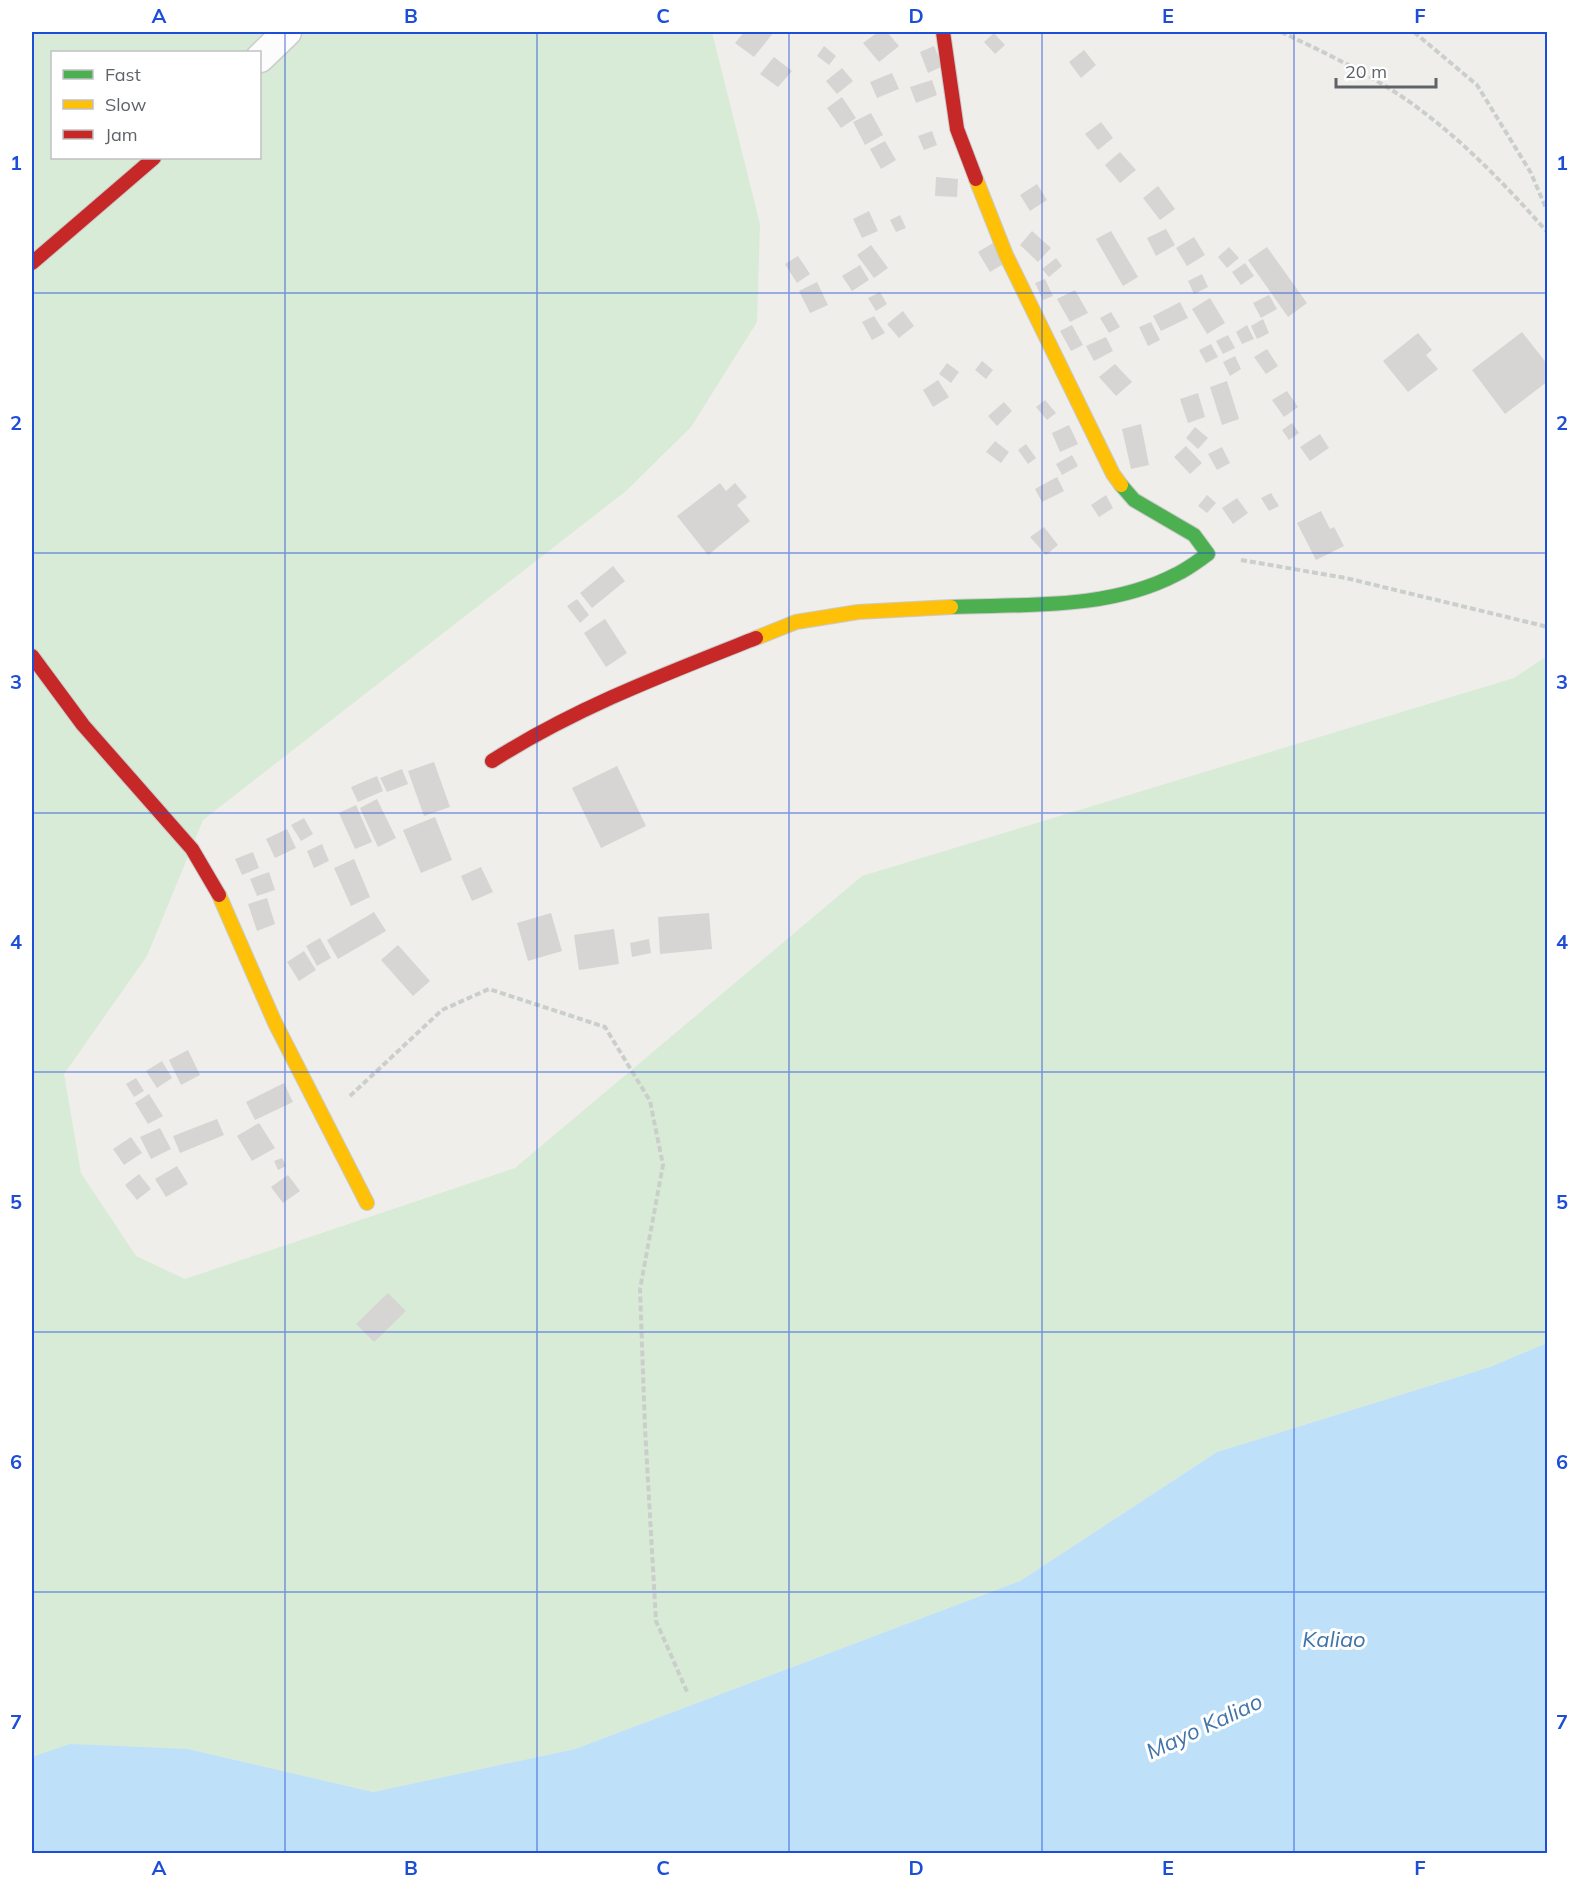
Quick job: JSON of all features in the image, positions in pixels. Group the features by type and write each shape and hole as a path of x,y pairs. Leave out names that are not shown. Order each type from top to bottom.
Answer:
{"street":[{"path":"261,57 287,32"},
{"path":"492,761 539,731 617,693 796,622 858,612 1097,600 1142,589 1178,574 1208,554 1194,536 1134,500 1113,474 1006,255 968,159 957,129 943,32"},
{"path":"32,262 153,159"},
{"path":"32,656 82,725 192,849 214,884 275,1023 367,1203"}],"path":[{"path":"1281,32 1348,64 1427,116 1504,183 1548,233"},
{"path":"1414,32 1477,86 1532,173 1548,213"},
{"path":"1208,554 1346,578 1548,627"},
{"path":"318,1109 354,1095 442,1010 489,989 605,1027 650,1101 663,1165 640,1289 645,1428 656,1621 688,1694"}],"green space":[{"path":"32,32 712,32 760,224 757,322 691,427 626,491 203,820 147,956 64,1074 81,1173 136,1256 185,1279 515,1168 862,876 1514,678 1547,656 1547,1343 1490,1367 1217,1452 1020,1581 575,1749 373,1792 188,1749 32,1757"}],"water":[{"name":"Kaliao","path":"1547,1343 1547,1853 32,1853 32,1757 70,1744 188,1749 373,1792 575,1749 1020,1581 1217,1452 1490,1367"}],"building":[{"path":"744,32 774,32 754,57 735,43"},
{"path":"878,32 887,32 899,46 879,62 863,43"},
{"path":"994,33 1005,45 995,54 984,42"},
{"path":"824,46 836,56 829,65 817,56"},
{"path":"934,46 943,66 928,73 920,52"},
{"path":"1084,50 1096,65 1081,78 1069,62"},
{"path":"774,57 792,71 778,87 760,74"},
{"path":"842,68 853,81 837,94 826,81"},
{"path":"892,73 899,89 877,98 870,82"},
{"path":"932,80 937,95 916,103 910,87"},
{"path":"842,97 856,118 841,128 827,108"},
{"path":"871,113 883,135 865,145 853,122"},
{"path":"1101,122 1113,138 1098,150 1085,134"},
{"path":"932,131 937,145 924,150 918,136"},
{"path":"885,141 896,160 881,169 870,149"},
{"path":"1120,152 1136,170 1120,183 1105,165"},
{"path":"936,177 958,179 957,197 935,196"},
{"path":"1037,184 1047,200 1030,211 1020,195"},
{"path":"1158,186 1175,209 1160,220 1143,198"},
{"path":"869,211 878,231 862,238 853,219"},
{"path":"900,215 906,228 896,232 890,220"},
{"path":"1166,229 1175,245 1156,256 1147,238"},
{"path":"1032,231 1051,248 1038,262 1020,245"},
{"path":"1111,231 1138,277 1123,286 1096,239"},
{"path":"1194,237 1205,255 1187,266 1176,248"},
{"path":"993,243 1005,263 990,272 978,252"},
{"path":"871,245 888,268 874,278 857,255"},
{"path":"1229,247 1239,258 1227,268 1218,257"},
{"path":"1267,247 1307,303 1288,317 1248,260"},
{"path":"798,256 810,274 797,283 785,264"},
{"path":"1056,258 1062,266 1049,277 1042,269"},
{"path":"1245,263 1254,276 1241,285 1232,272"},
{"path":"860,265 869,280 852,291 842,276"},
{"path":"1202,274 1208,287 1194,294 1188,281"},
{"path":"1045,279 1053,296 1043,300 1035,283"},
{"path":"817,282 828,305 810,313 799,291"},
{"path":"1075,290 1088,313 1070,322 1057,299"},
{"path":"880,292 887,304 876,311 868,298"},
{"path":"1269,295 1277,309 1261,318 1253,303"},
{"path":"1210,298 1225,323 1207,334 1192,309"},
{"path":"1180,302 1188,318 1161,331 1153,316"},
{"path":"903,311 914,326 899,338 887,324"},
{"path":"1111,312 1120,327 1109,333 1100,318"},
{"path":"874,316 885,333 872,340 862,322"},
{"path":"1263,319 1269,333 1257,339 1251,326"},
{"path":"1151,322 1160,340 1148,346 1139,327"},
{"path":"1072,325 1083,345 1071,351 1060,331"},
{"path":"1247,325 1254,339 1242,344 1236,332"},
{"path":"1522,332 1548,365 1548,381 1505,414 1472,370"},
{"path":"1418,333 1432,350 1426,355 1438,369 1408,392 1383,361"},
{"path":"1228,335 1235,348 1223,354 1216,341"},
{"path":"1106,337 1113,351 1094,361 1086,346"},
{"path":"1211,344 1218,357 1206,363 1199,350"},
{"path":"1267,349 1278,366 1266,374 1254,357"},
{"path":"1235,356 1241,369 1230,376 1223,362"},
{"path":"982,361 993,370 986,379 975,370"},
{"path":"947,363 959,372 951,383 939,374"},
{"path":"1115,364 1132,382 1116,396 1099,377"},
{"path":"938,380 949,397 933,407 923,390"},
{"path":"1227,381 1239,419 1222,425 1210,387"},
{"path":"1287,391 1298,407 1284,417 1272,400"},
{"path":"1198,393 1205,417 1188,423 1180,399"},
{"path":"1045,400 1056,413 1047,420 1036,407"},
{"path":"1004,402 1012,411 997,426 988,416"},
{"path":"1292,423 1299,433 1289,440 1282,430"},
{"path":"1141,424 1149,465 1131,469 1122,429"},
{"path":"1069,425 1078,444 1060,452 1052,433"},
{"path":"1195,427 1208,438 1198,449 1186,438"},
{"path":"1320,434 1329,448 1310,461 1300,447"},
{"path":"995,441 1009,452 1001,463 986,452"},
{"path":"1026,444 1036,458 1028,464 1018,450"},
{"path":"1186,446 1202,463 1190,474 1174,457"},
{"path":"1222,447 1230,463 1217,470 1208,454"},
{"path":"1072,455 1078,466 1062,475 1056,464"},
{"path":"1057,477 1064,491 1042,502 1035,489"},
{"path":"720,483 726,491 735,483 747,497 737,505 750,521 708,555 677,516"},
{"path":"1271,493 1279,506 1269,511 1261,498"},
{"path":"1106,495 1113,508 1099,517 1091,505"},
{"path":"1207,495 1216,503 1207,513 1198,506"},
{"path":"1237,498 1248,513 1233,524 1222,508"},
{"path":"1321,511 1330,529 1334,527 1344,546 1316,560 1297,523"},
{"path":"1044,527 1058,545 1046,555 1030,537"},
{"path":"613,566 625,581 592,608 580,593"},
{"path":"577,599 589,615 580,623 567,606"},
{"path":"605,619 627,653 606,667 584,633"},
{"path":"434,762 450,807 424,816 408,771"},
{"path":"617,766 646,826 601,848 572,788"},
{"path":"402,769 408,784 387,792 380,778"},
{"path":"377,776 383,791 358,802 351,787"},
{"path":"377,799 396,838 378,847 360,808"},
{"path":"356,805 372,842 355,849 339,813"},
{"path":"435,817 452,860 421,873 403,830"},
{"path":"304,818 313,834 301,841 291,825"},
{"path":"287,829 296,848 275,858 266,839"},
{"path":"322,844 329,861 314,868 307,851"},
{"path":"253,852 259,868 242,875 235,859"},
{"path":"354,859 370,897 351,906 334,868"},
{"path":"481,867 493,892 472,901 461,876"},
{"path":"269,872 275,890 257,896 250,879"},
{"path":"267,898 275,924 257,931 248,904"},
{"path":"374,912 386,931 338,959 327,940"},
{"path":"551,913 562,951 528,961 517,923"},
{"path":"709,913 712,949 660,954 658,917"},
{"path":"614,929 619,964 579,970 574,935"},
{"path":"320,938 331,958 317,966 306,946"},
{"path":"649,939 651,953 632,957 630,943"},
{"path":"398,945 430,981 413,996 381,960"},
{"path":"304,951 316,970 299,981 287,962"},
{"path":"188,1050 200,1075 181,1085 169,1060"},
{"path":"162,1061 172,1078 157,1088 146,1071"},
{"path":"136,1078 144,1091 134,1097 126,1084"},
{"path":"284,1083 293,1102 255,1120 246,1102"},
{"path":"149,1094 163,1116 148,1124 135,1103"},
{"path":"217,1119 224,1135 180,1153 173,1136"},
{"path":"259,1123 275,1148 252,1161 237,1136"},
{"path":"160,1128 171,1149 151,1159 140,1137"},
{"path":"131,1137 142,1153 124,1165 113,1149"},
{"path":"282,1158 286,1166 278,1170 274,1161"},
{"path":"177,1166 188,1184 166,1197 155,1179"},
{"path":"139,1174 151,1189 137,1200 125,1185"},
{"path":"288,1175 300,1191 283,1203 271,1187"},
{"path":"388,1293 406,1311 374,1342 356,1324"}],"traffic: fast":[{"path":"951,607 1067,603 1124,594 1151,586 1177,574 1208,554 1194,535 1134,500 1121,485"}],"traffic: slow":[{"path":"976,179 1006,255 1113,474 1121,485"},
{"path":"756,638 796,622 858,612 951,607"},
{"path":"219,895 275,1023 367,1203"}],"traffic: jam":[{"path":"943,32 957,129 976,179"},
{"path":"32,263 153,159"},
{"path":"492,761 555,724 588,708 756,638"},
{"path":"32,656 83,725 192,849 219,895"}],"water label":[{"name":"Mayo Kaliao","path":"1204,1726"}]}
